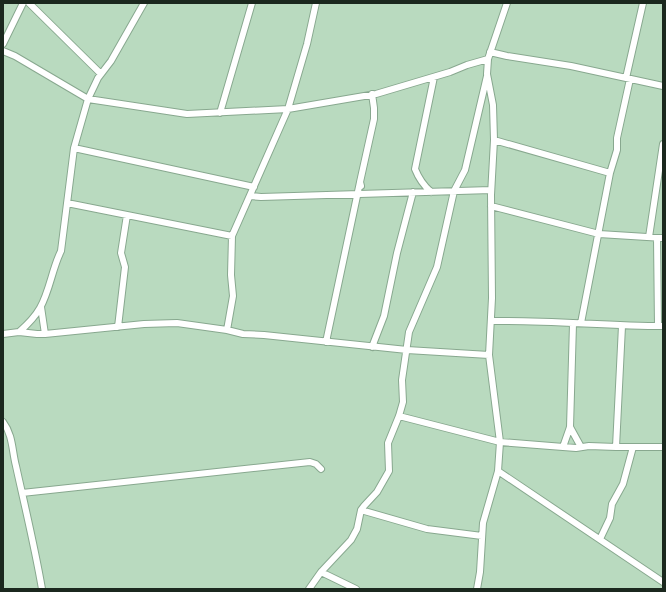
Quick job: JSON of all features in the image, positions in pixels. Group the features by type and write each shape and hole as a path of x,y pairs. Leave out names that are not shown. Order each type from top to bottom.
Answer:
{"street":[{"path":"3,44 23,3"},
{"path":"28,3 100,74"},
{"path":"19,332 33,318 41,307 61,251 74,148 88,98 100,74 111,61 144,3"},
{"path":"220,113 252,3"},
{"path":"227,330 233,296 231,274 232,236 288,109 307,44 316,3"},
{"path":"309,589 321,572 351,540 357,529 361,510 377,492 389,471 388,443 399,416 402,402 402,380 409,332 437,267 454,191 465,170 487,74 488,59 507,3"},
{"path":"581,323 610,172 617,150 617,138 643,3"},
{"path":"3,51 15,56 88,98 187,114 288,109 372,94 434,77 488,59"},
{"path":"490,52 571,66 663,86"},
{"path":"477,589 480,572 483,523 498,471 500,442 489,355 491,321 491,206 494,140 493,105 487,74"},
{"path":"431,192 418,178 415,169 434,77"},
{"path":"326,342 360,195 360,182 374,119 372,94"},
{"path":"494,140 610,172"},
{"path":"649,237 663,144"},
{"path":"74,148 254,187"},
{"path":"250,196 360,195 492,190"},
{"path":"372,347 384,316 397,253 414,192"},
{"path":"67,203 232,236"},
{"path":"491,206 599,234 660,238 660,326 573,324 524,320 491,321"},
{"path":"118,327 125,267 121,253 127,215"},
{"path":"41,307 45,334"},
{"path":"3,334 19,332 45,334 177,323 227,330 243,334 407,350 489,355"},
{"path":"563,447 570,427 573,324"},
{"path":"616,447 622,326"},
{"path":"399,416 500,442 563,447 663,447"},
{"path":"3,422 8,428 12,443 15,464 42,589"},
{"path":"570,427 581,447"},
{"path":"600,539 610,518 612,504 623,484 632,447"},
{"path":"22,493 310,462 316,464 321,469"},
{"path":"498,471 663,582"},
{"path":"361,510 427,529 482,536"},
{"path":"321,572 356,589"}]}
